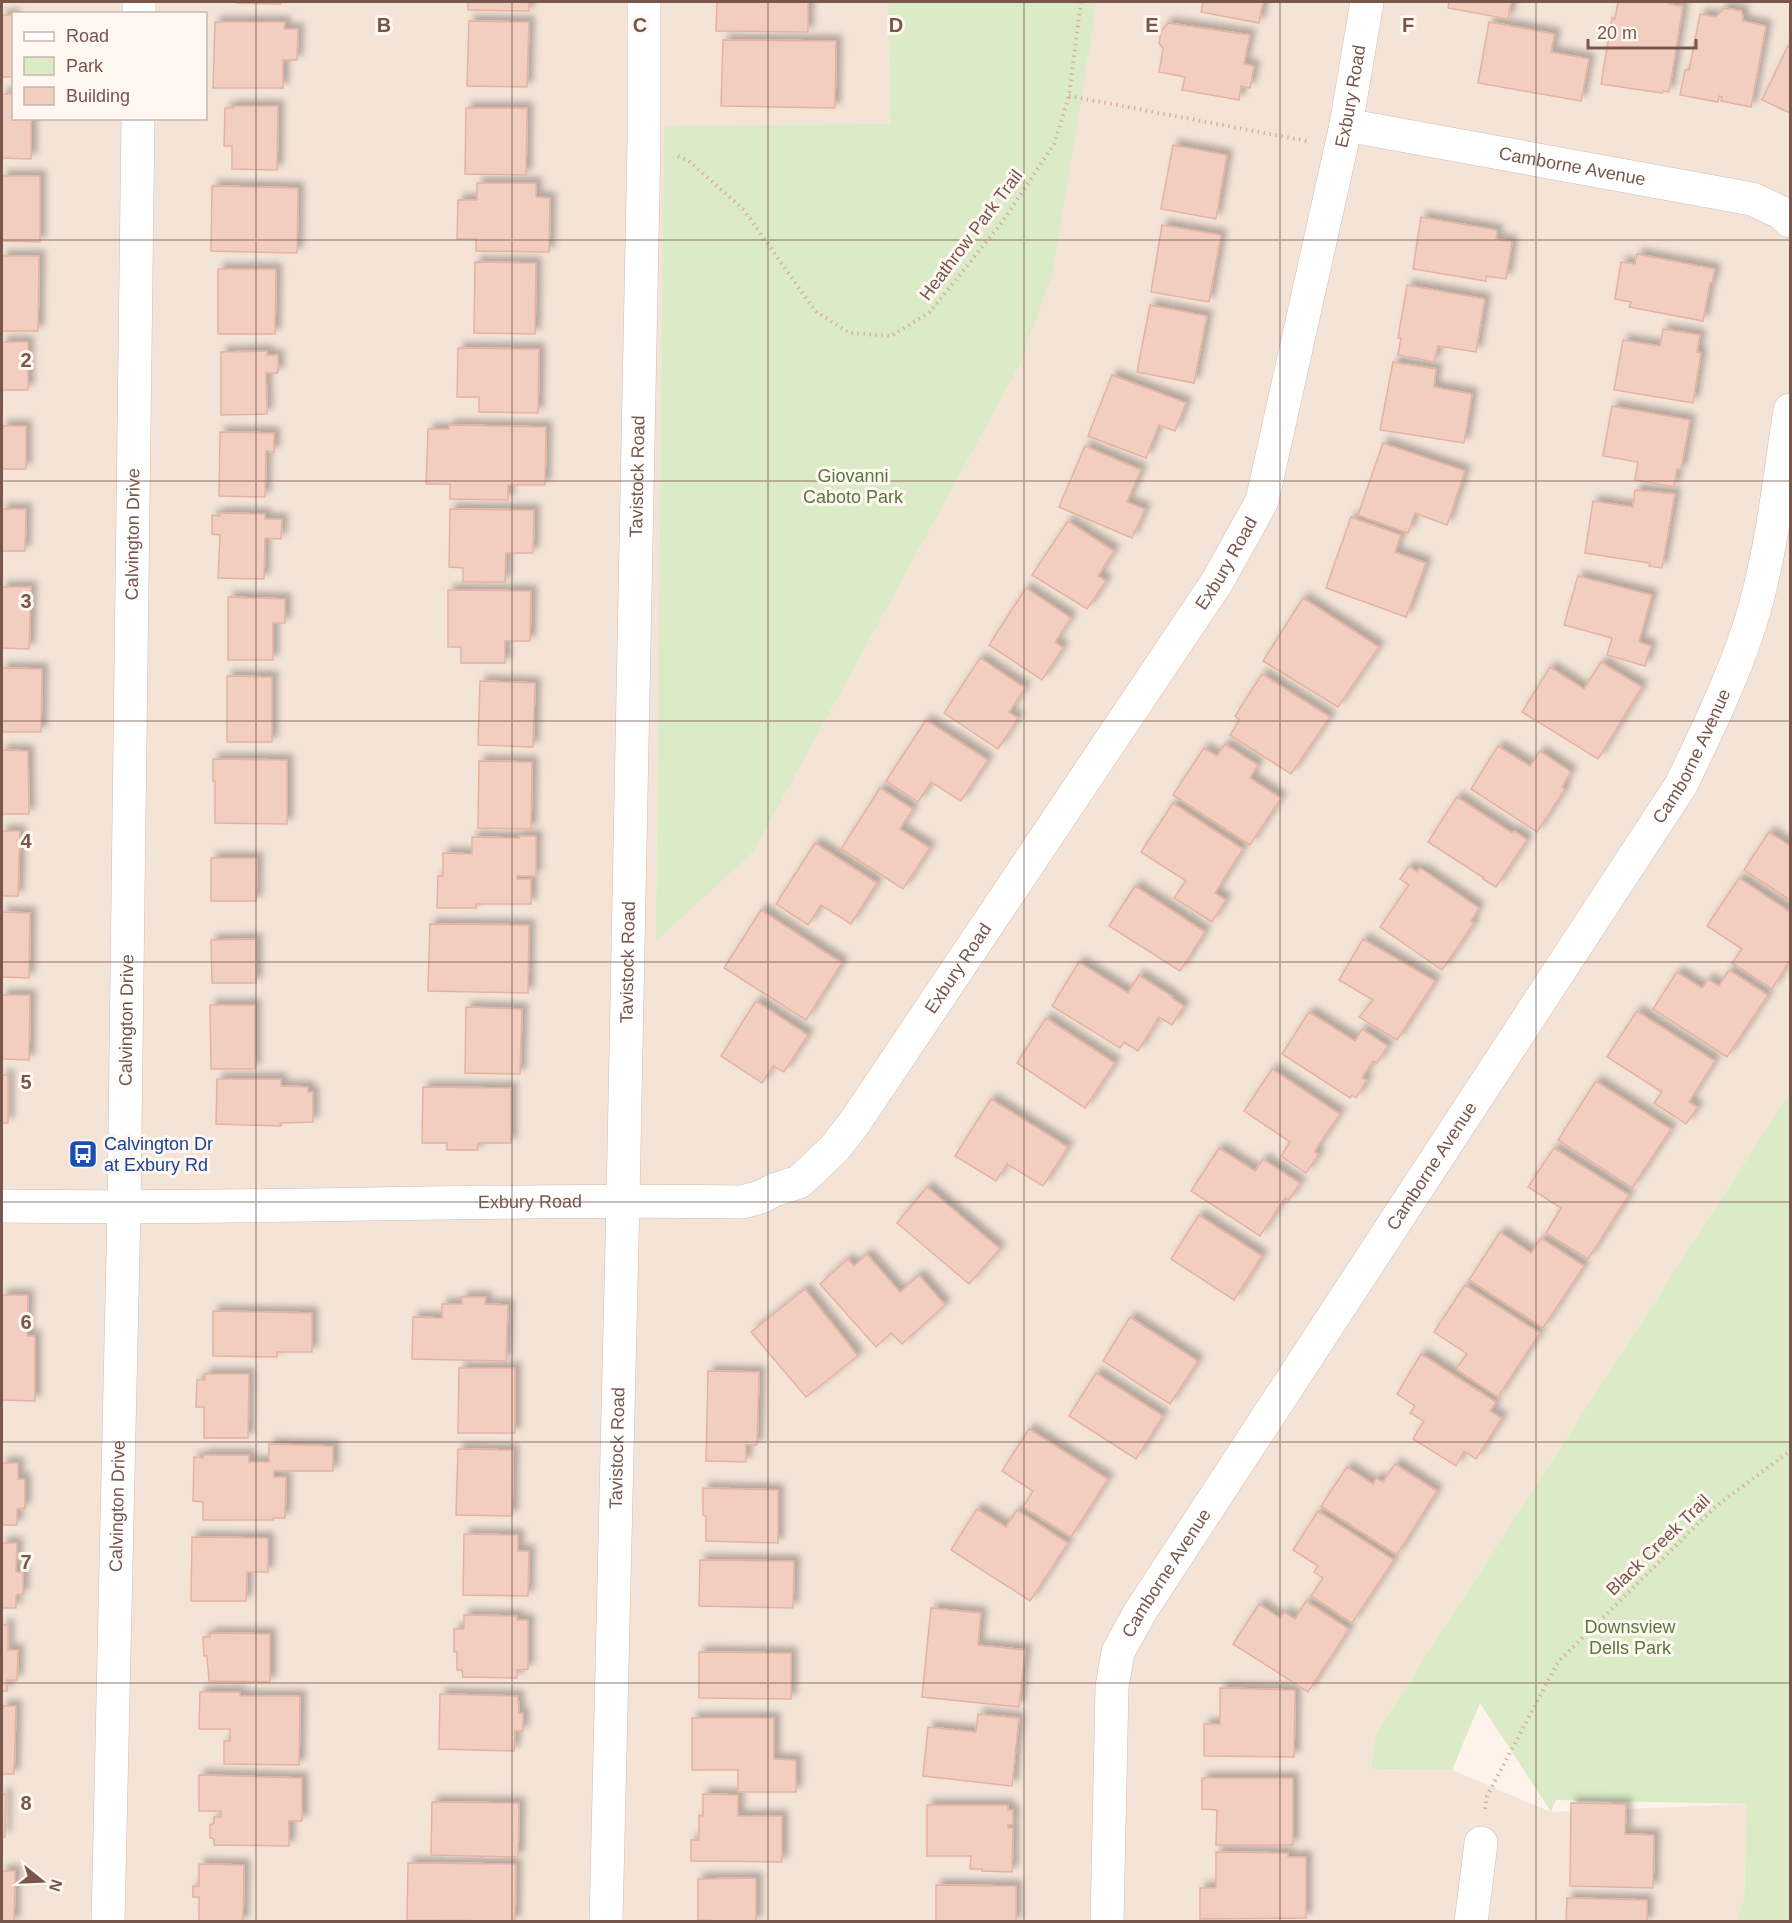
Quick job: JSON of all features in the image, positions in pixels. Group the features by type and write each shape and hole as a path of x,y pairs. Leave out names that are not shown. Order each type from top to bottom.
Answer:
{"street":[{"name":"Tavistock Road","path":"606,1922 644,140 644,2"},
{"name":"Exbury Road","path":"2,1206 124,1208 623,1200 742,1202 800,1182 834,1149 881,1083 1217,582 1262,501 1346,125 1366,2"},
{"name":"Calvington Drive","path":"108,1922 124,1208 138,120"},
{"name":"Camborne Avenue","path":"1346,125 1752,199 1782,213 1791,221"},
{"name":"Camborne Avenue","path":"1107,1922 1112,1687 1118,1652 1146,1602 1681,785 1725,693 1751,620 1769,548 1791,410"},
{"path":"1471,1922 1481,1843"}],"path":[{"name":"Heathrow Park Trail","path":"644,140 689,161 744,210 815,311 850,333 891,336 930,312 1003,221 1054,144 1069,96 1081,2"},
{"path":"1069,96 1318,144 1346,125"},
{"name":"Black Creek Trail","path":"1487,1796 1558,1662 1715,1507 1791,1451"}],"shaded area":[{"path":"2,2 1790,2 1790,1092 1376,1733 1371,1769 1452,1770 1551,1812 1747,1804 1744,1897 1737,1921 2,1922"}],"green space":[{"name":"Giovanni Caboto Park","path":"888,2 1097,2 1052,275 1019,366 753,852 656,941 664,126 890,124"},
{"name":"Downsview Dells Park","path":"1790,1092 1790,1921 1737,1921 1744,1897 1747,1804 1556,1800 1551,1812 1480,1703 1452,1770 1371,1769 1376,1733"}],"building":[{"path":"281,2 281,4 236,3"},
{"path":"468,2 529,2 529,11 468,10"},
{"path":"717,2 808,2 808,32 716,31"},
{"path":"1203,2 1263,2 1259,23 1201,12"},
{"path":"1449,2 1511,2 1508,19 1448,8"},
{"path":"1618,2 1669,2 1669,4 1683,6 1669,92 1663,91 1662,93 1601,84 1612,18 1615,19"},
{"path":"1724,8 1742,11 1743,21 1766,26 1751,107 1721,101 1722,97 1719,96 1718,102 1680,95 1685,70 1689,70 1700,14 1716,17"},
{"path":"2,15 12,15 12,77 2,77"},
{"path":"469,21 529,22 527,87 467,86"},
{"path":"215,22 285,22 284,29 298,29 297,60 283,60 283,88 213,88"},
{"path":"1489,22 1555,34 1551,52 1589,59 1581,101 1478,83"},
{"path":"1168,23 1250,35 1244,64 1254,66 1250,88 1241,86 1239,100 1182,90 1185,77 1159,72 1163,49 1159,43 1161,31"},
{"path":"723,40 836,41 835,108 721,106"},
{"path":"1788,46 1790,47 1790,113 1762,100"},
{"path":"2,94 12,94 12,120 31,120 31,159 2,158"},
{"path":"232,106 278,106 277,170 232,169 232,146 224,146 225,108 233,108"},
{"path":"466,108 527,108 526,175 465,174"},
{"path":"1173,145 1227,155 1216,219 1161,209"},
{"path":"2,176 40,176 40,242 2,241"},
{"path":"477,183 536,183 536,197 550,198 549,252 476,251 476,239 457,239 458,200 477,200"},
{"path":"212,186 298,188 297,253 211,251"},
{"path":"1421,217 1497,230 1496,239 1512,242 1506,279 1486,276 1486,281 1413,269"},
{"path":"1162,225 1221,235 1209,302 1151,292"},
{"path":"1637,254 1715,269 1703,321 1629,307 1631,302 1615,299 1621,262 1635,264"},
{"path":"2,256 39,256 38,331 2,331"},
{"path":"475,262 536,263 535,334 474,333"},
{"path":"218,269 276,269 275,334 218,334"},
{"path":"1407,285 1485,299 1476,352 1438,346 1434,362 1398,355 1401,338 1398,338"},
{"path":"1150,305 1207,316 1194,383 1137,372"},
{"path":"1663,329 1700,335 1697,352 1701,353 1693,403 1614,390 1623,340 1660,346"},
{"path":"2,342 28,342 28,390 2,390"},
{"path":"458,348 539,349 538,413 479,412 479,397 457,397"},
{"path":"267,351 267,355 278,355 278,373 266,373 267,414 221,415 221,352"},
{"path":"1393,362 1436,369 1434,387 1472,394 1464,443 1380,430"},
{"path":"1112,375 1186,403 1175,431 1159,425 1146,458 1088,436"},
{"path":"1612,406 1690,420 1681,470 1677,469 1674,487 1635,480 1638,462 1603,456"},
{"path":"449,425 546,427 545,485 508,485 508,500 450,499 450,484 426,484 428,429 449,429"},
{"path":"2,426 26,426 26,469 2,469"},
{"path":"220,432 274,433 274,452 266,451 265,497 219,496"},
{"path":"1383,443 1465,471 1447,525 1415,513 1408,533 1358,515"},
{"path":"1085,446 1141,470 1127,502 1145,509 1132,538 1059,507"},
{"path":"1635,490 1675,494 1662,568 1649,566 1650,563 1585,553 1593,501 1633,507"},
{"path":"2,509 26,509 25,551 2,551"},
{"path":"450,509 534,510 533,553 506,553 505,582 463,582 463,568 449,567"},
{"path":"220,513 265,514 265,519 282,519 281,539 265,538 264,579 218,578 220,535 212,534 212,515 220,516"},
{"path":"1351,517 1401,535 1395,552 1426,563 1406,617 1326,588"},
{"path":"1068,521 1114,551 1098,576 1106,581 1087,609 1032,575"},
{"path":"1578,576 1652,595 1639,642 1651,646 1645,666 1607,655 1612,638 1564,625"},
{"path":"2,587 31,587 29,649 2,648"},
{"path":"1026,588 1071,618 1055,642 1063,648 1042,680 989,645"},
{"path":"448,590 531,591 530,641 505,641 505,663 461,663 461,647 448,647"},
{"path":"228,597 285,599 285,623 273,623 273,660 228,660"},
{"path":"1303,598 1379,647 1338,707 1263,661"},
{"path":"980,658 1025,688 1009,712 1018,718 998,749 944,713"},
{"path":"1601,662 1642,687 1598,759 1522,712 1550,667 1584,689"},
{"path":"2,668 42,669 41,732 2,732"},
{"path":"1262,674 1330,717 1291,774 1230,735 1240,720 1235,716"},
{"path":"227,676 272,677 272,742 227,742"},
{"path":"480,681 535,683 533,747 478,745"},
{"path":"926,720 988,760 961,801 931,782 918,802 886,781"},
{"path":"1225,744 1258,765 1250,778 1281,798 1250,845 1173,795 1204,748 1217,756"},
{"path":"1498,746 1530,766 1540,751 1571,772 1562,787 1565,789 1537,832 1471,789"},
{"path":"2,750 28,751 29,814 2,814"},
{"path":"213,759 287,760 287,824 215,823"},
{"path":"479,761 532,762 531,829 478,828"},
{"path":"880,788 913,809 900,829 930,848 903,889 841,849"},
{"path":"1457,797 1512,833 1514,831 1527,840 1496,887 1428,842"},
{"path":"1173,803 1243,849 1215,893 1226,900 1212,922 1174,898 1186,881 1141,852"},
{"path":"2,831 20,831 18,896 2,896"},
{"path":"1769,832 1790,846 1790,900 1744,870"},
{"path":"519,836 536,836 536,876 517,876 517,879 531,879 531,904 476,904 476,908 437,908 438,876 443,876 443,853 472,854 472,837 519,838"},
{"path":"815,843 877,883 851,924 821,905 808,925 776,904"},
{"path":"211,858 257,858 256,901 211,901"},
{"path":"1409,866 1417,872 1420,868 1479,908 1471,921 1474,923 1442,970 1380,927 1409,885 1400,879"},
{"path":"1739,878 1790,912 1790,960 1772,989 1732,963 1742,949 1707,926"},
{"path":"1135,886 1205,932 1180,971 1109,926"},
{"path":"761,910 842,963 806,1020 724,968"},
{"path":"2,912 30,913 29,978 2,977"},
{"path":"430,924 529,925 528,993 428,991"},
{"path":"256,939 256,983 212,983 211,940"},
{"path":"1363,939 1435,981 1397,1040 1359,1017 1373,1000 1339,980"},
{"path":"1079,962 1128,993 1139,975 1184,1006 1172,1025 1159,1017 1138,1051 1124,1042 1120,1048 1052,1006"},
{"path":"1729,970 1768,995 1727,1057 1653,1009 1677,972 1702,988 1708,979 1719,986"},
{"path":"2,995 30,995 29,1060 2,1059"},
{"path":"756,1001 808,1035 784,1072 773,1066 762,1083 721,1056"},
{"path":"210,1005 255,1005 255,1069 211,1069"},
{"path":"466,1007 522,1009 520,1074 465,1073"},
{"path":"1637,1011 1715,1061 1689,1102 1698,1107 1686,1124 1654,1103 1662,1092 1607,1057"},
{"path":"1309,1012 1355,1041 1362,1029 1388,1046 1377,1063 1373,1061 1362,1078 1367,1080 1356,1098 1352,1095 1350,1098 1282,1054"},
{"path":"1046,1018 1115,1063 1085,1108 1017,1063"},
{"path":"1272,1069 1340,1114 1314,1152 1319,1154 1306,1173 1281,1156 1290,1142 1244,1111"},
{"path":"2,1075 8,1075 8,1123 2,1123"},
{"path":"217,1079 281,1079 281,1086 308,1087 308,1092 313,1092 313,1122 280,1123 281,1126 216,1124"},
{"path":"1596,1081 1671,1129 1632,1188 1558,1140"},
{"path":"423,1087 511,1088 511,1143 478,1143 478,1150 447,1150 447,1143 422,1143"},
{"path":"991,1099 1068,1147 1043,1186 1007,1164 996,1181 955,1156"},
{"path":"1219,1148 1255,1171 1263,1159 1300,1183 1289,1200 1285,1198 1260,1236 1191,1191"},
{"path":"1554,1148 1629,1195 1588,1259 1546,1233 1561,1208 1528,1187"},
{"path":"927,1187 1000,1249 969,1284 897,1223"},
{"path":"1199,1215 1262,1256 1234,1300 1171,1259"},
{"path":"1500,1232 1531,1253 1541,1238 1584,1266 1543,1328 1469,1280"},
{"path":"867,1254 900,1292 919,1275 945,1305 902,1344 891,1333 876,1347 820,1284 848,1259 854,1266"},
{"path":"1465,1285 1540,1333 1498,1397 1456,1369 1467,1354 1434,1332"},
{"path":"805,1289 858,1356 806,1397 751,1332"},
{"path":"2,1295 28,1295 27,1336 35,1336 35,1401 2,1400"},
{"path":"462,1297 486,1297 485,1304 508,1305 506,1361 412,1359 413,1317 442,1318 442,1304 462,1304"},
{"path":"213,1311 312,1313 312,1352 277,1352 277,1357 213,1356"},
{"path":"1130,1317 1198,1361 1170,1404 1103,1361"},
{"path":"1421,1354 1496,1402 1490,1411 1502,1418 1476,1459 1464,1451 1456,1466 1413,1439 1424,1421 1410,1413 1415,1406 1397,1394"},
{"path":"459,1368 515,1368 515,1433 458,1433"},
{"path":"708,1371 759,1372 757,1445 746,1445 746,1462 706,1461"},
{"path":"1096,1373 1163,1416 1136,1459 1069,1416"},
{"path":"205,1374 249,1374 248,1438 204,1438 204,1407 196,1407 197,1380 205,1380"},
{"path":"1029,1429 1108,1479 1071,1537 1023,1507 1033,1491 1002,1471"},
{"path":"269,1444 333,1446 333,1471 274,1471 274,1477 286,1477 285,1518 203,1520 203,1502 193,1501 194,1457 249,1455 249,1462 269,1462"},
{"path":"458,1449 513,1450 512,1516 456,1515"},
{"path":"2,1463 18,1463 18,1479 25,1479 25,1508 17,1509 17,1525 2,1525"},
{"path":"1395,1464 1437,1491 1397,1555 1321,1506 1347,1467 1373,1484 1376,1478 1383,1482"},
{"path":"703,1488 778,1490 778,1543 706,1541"},
{"path":"977,1509 1006,1527 1017,1510 1068,1543 1030,1601 951,1550"},
{"path":"1318,1511 1394,1560 1352,1623 1311,1596 1323,1578 1314,1572 1318,1566 1293,1550"},
{"path":"464,1534 518,1535 518,1551 529,1551 528,1596 463,1595"},
{"path":"192,1537 268,1538 268,1572 247,1572 246,1601 191,1601"},
{"path":"2,1543 17,1543 16,1572 23,1572 23,1594 16,1595 16,1608 2,1608"},
{"path":"700,1560 794,1561 793,1608 699,1606"},
{"path":"1306,1601 1349,1629 1308,1692 1233,1644 1259,1604 1280,1618 1284,1612 1295,1619"},
{"path":"931,1608 981,1613 978,1645 1025,1650 1019,1707 922,1697"},
{"path":"464,1615 517,1616 517,1620 528,1620 528,1669 517,1670 517,1678 463,1677 462,1670 457,1670 454,1629 464,1629"},
{"path":"2,1625 8,1625 8,1650 18,1650 17,1680 7,1680 7,1691 2,1691"},
{"path":"210,1633 270,1634 270,1682 209,1681 203,1637 210,1637"},
{"path":"699,1652 791,1653 791,1699 699,1698"},
{"path":"1220,1688 1295,1690 1294,1757 1204,1756 1204,1724 1220,1724"},
{"path":"200,1692 240,1692 240,1696 300,1696 299,1765 224,1764 224,1741 230,1741 230,1729 199,1729"},
{"path":"440,1694 518,1696 519,1713 523,1713 523,1731 515,1731 514,1751 439,1749"},
{"path":"2,1706 16,1706 14,1774 2,1774"},
{"path":"978,1714 1019,1718 1012,1786 923,1776 928,1727 976,1732"},
{"path":"692,1718 774,1718 774,1759 796,1760 796,1792 738,1792 738,1770 692,1770"},
{"path":"199,1775 302,1778 302,1821 289,1821 289,1846 214,1845 214,1839 210,1838 210,1825 214,1823 214,1817 221,1817 221,1811 199,1811"},
{"path":"1202,1778 1293,1778 1293,1845 1216,1845 1217,1810 1202,1809"},
{"path":"2,1794 6,1794 5,1837 2,1837"},
{"path":"703,1794 738,1795 738,1816 782,1816 782,1862 691,1861 691,1840 699,1840 699,1815 703,1816"},
{"path":"432,1802 519,1803 518,1857 431,1855"},
{"path":"1571,1803 1626,1804 1625,1834 1654,1835 1653,1888 1570,1886"},
{"path":"927,1805 1008,1805 1008,1810 1013,1810 1013,1825 1008,1825 1008,1828 1013,1828 1012,1872 970,1869 971,1856 927,1856"},
{"path":"1216,1852 1288,1853 1288,1857 1306,1857 1306,1918 1200,1919 1200,1888 1216,1888"},
{"path":"408,1863 516,1864 515,1921 407,1920"},
{"path":"199,1864 244,1865 243,1922 199,1922 199,1897 193,1897 193,1886 199,1886"},
{"path":"2,1871 15,1871 14,1922 2,1922"},
{"path":"756,1878 756,1922 698,1920 698,1879"},
{"path":"936,1885 1016,1886 1016,1922 936,1922"},
{"path":"1567,1898 1647,1900 1647,1922 1566,1922"}],"place":[{"name":"Calvington Dr at Exbury Rd","path":"83,1154"}]}
